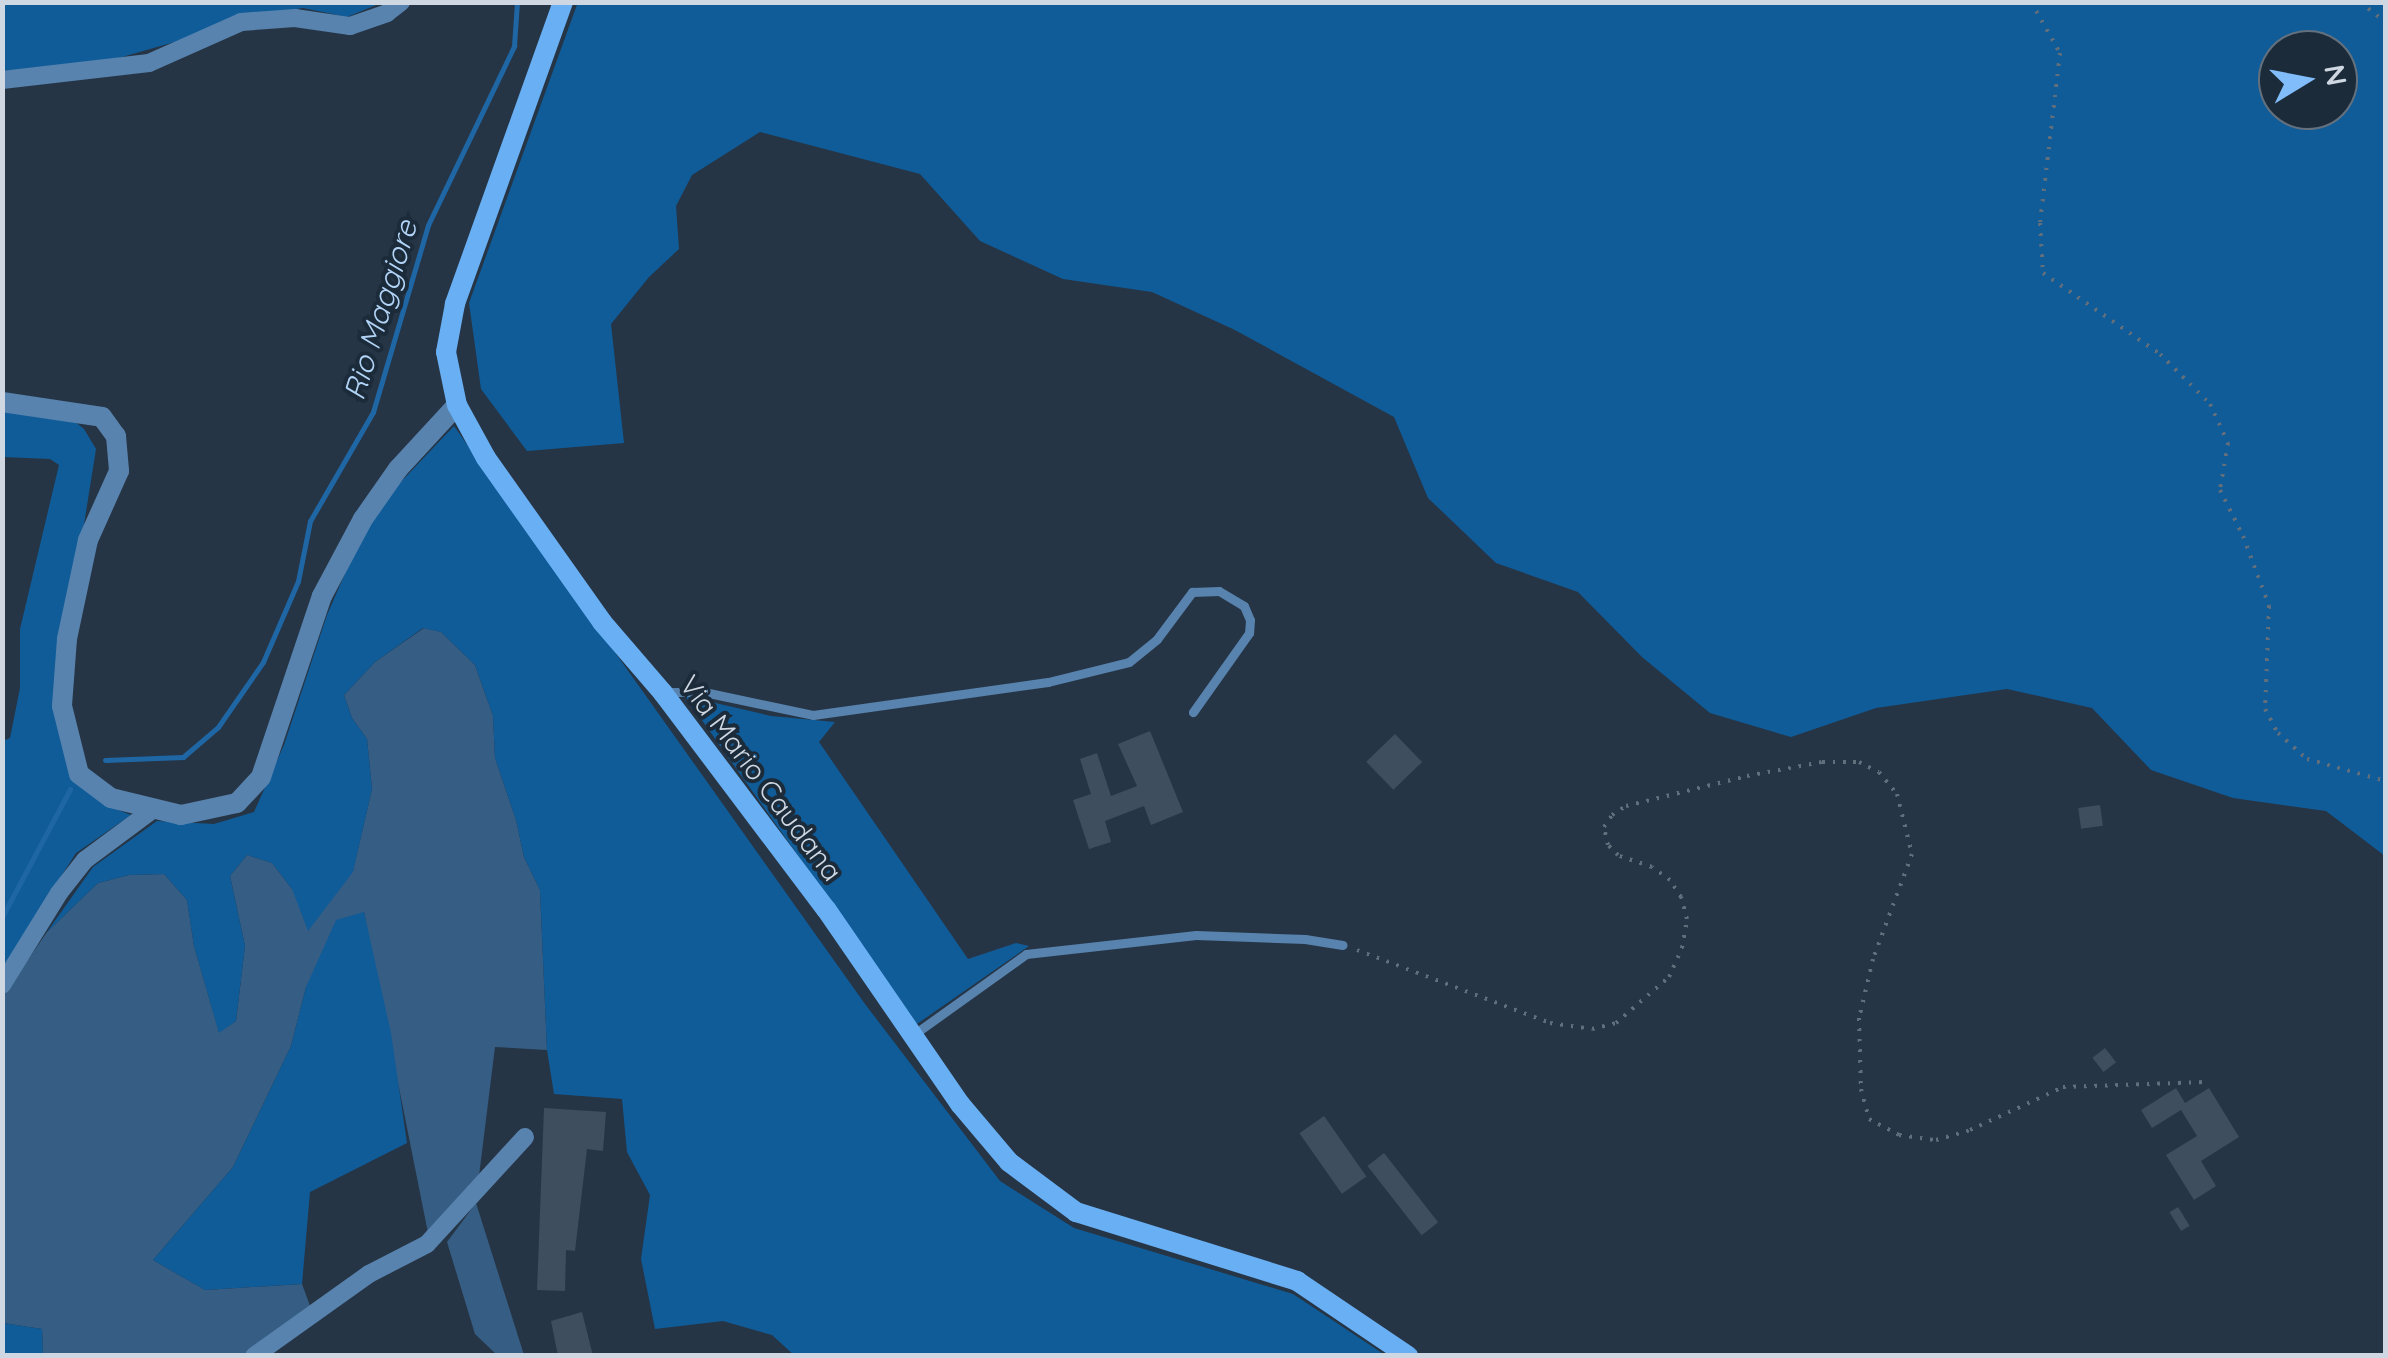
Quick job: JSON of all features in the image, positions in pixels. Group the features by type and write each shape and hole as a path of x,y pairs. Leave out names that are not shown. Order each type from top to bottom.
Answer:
{"main road":[{"name":"Via Mario Caudana","path":"563,2 455,304 446,352 457,404 486,458 602,622 663,693 826,910 960,1104 1009,1162 1076,1212 1298,1281 1408,1356"}],"street":[{"path":"2,80 149,63 241,22 295,18 350,26 388,13 401,2"},
{"path":"2,402 102,417 116,436 119,470 88,540 66,639 62,706 79,774 111,798 151,811 181,815 237,803 262,777 322,596 372,506 398,469 457,404"},
{"path":"2,985 85,860 151,811"},
{"path":"254,1356 369,1274 427,1244 526,1137"}],"lane":[{"path":"663,693 704,692 813,715 1063,680 1128,662 1157,639 1192,592 1219,591 1244,606 1250,620 1249,633 1193,712"},
{"path":"913,1035 1026,954 1196,935 1304,939 1343,946"}],"path":[{"path":"2031,2 2060,53 2040,223 2044,273 2160,354 2210,404 2228,443 2220,490 2244,536 2268,606 2265,709 2278,733 2306,759 2386,781"},
{"path":"2360,2 2386,22"},
{"path":"1343,946 1550,1023 1592,1029 1616,1023 1669,976 1682,948 1687,919 1681,897 1670,880 1652,867 1618,855 1608,845 1604,828 1612,815 1626,806 1747,776 1822,762 1859,762 1879,772 1897,794 1912,854 1873,959 1859,1018 1860,1089 1869,1119 1899,1136 1936,1140 1970,1130 2063,1087 2205,1082"}],"shaded area":[{"path":"578,2 2385,3 2385,856 2326,811 2233,798 2151,770 2092,708 2007,689 1876,708 1791,737 1710,713 1642,657 1578,592 1496,563 1428,498 1394,417 1235,330 1152,292 1063,279 980,241 920,174 760,132 692,175 676,206 679,249 649,277 611,324 624,443 527,451 481,389 469,303"},
{"path":"2,3 381,3 347,17 303,8 235,18 185,39 115,59 3,71"},
{"path":"3,409 68,416 84,429 96,449 55,707 108,806 131,815 76,853 3,967 3,741 10,738 20,688 20,629 59,465 50,459 3,457"},
{"path":"454,426 865,1004 1000,1181 1074,1228 1293,1294 1385,1355 795,1356 772,1335 723,1321 655,1329 641,1259 650,1195 627,1152 622,1099 554,1094 547,1050 540,890 524,857 495,758 493,716 475,665 441,632 423,628 375,662 344,695 352,718 367,739 372,789 353,872 308,931 292,889 272,863 247,855 230,876 245,946 236,1021 219,1033 194,946 187,900 164,874 129,875 98,883 47,932 93,867 157,821 214,824 254,812 284,745 327,615 364,530 397,486"},
{"path":"424,628 441,632 475,665 493,716 495,758 524,857 540,890 547,1050 495,1047 479,1176 428,1233 364,912 306,987 291,1046 233,1167 153,1260 205,1290 302,1284 310,1306 245,1355 43,1355 42,1329 3,1323 2,998 47,932 98,883 129,875 164,874 187,900 194,946 219,1032 236,1021 245,946 230,876 247,855 272,863 292,889 353,871 372,789 367,739 352,718 344,695 375,662"},
{"path":"685,696 771,716 835,722 819,742 968,959 1016,943 1029,946 917,1024"},
{"path":"364,912 391,1033 407,1143 310,1192 302,1284 205,1290 153,1260 233,1167 291,1046 306,987 336,920"},
{"path":"476,1203 524,1355 497,1355 475,1334 447,1242"},
{"path":"3,1323 42,1329 43,1355 3,1355"}],"building":[{"path":"1150,731 1183,812 1151,825 1144,806 1105,821 1111,842 1089,849 1073,800 1091,794 1080,759 1097,753 1111,796 1137,786 1118,744"},
{"path":"1395,734 1422,762 1393,790 1366,762"},
{"path":"2100,805 2103,826 2081,829 2078,808"},
{"path":"2105,1048 2116,1062 2103,1072 2092,1058"},
{"path":"2176,1088 2185,1103 2209,1088 2239,1137 2201,1161 2216,1186 2194,1200 2166,1155 2197,1136 2181,1110 2152,1128 2141,1110"},
{"path":"544,1108 606,1112 603,1151 587,1149 575,1251 566,1250 565,1291 537,1290"},
{"path":"1324,1116 1366,1177 1342,1194 1299,1133"},
{"path":"1384,1153 1438,1222 1422,1235 1367,1166"},
{"path":"2178,1207 2190,1226 2181,1231 2170,1212"},
{"path":"582,1312 593,1356 558,1356 551,1321"}],"waterway":[{"name":"Rio Maggiore","path":"105,760 183,757 218,727 263,662 298,581 310,521 373,412 428,225 514,46 517,2"},
{"name":"Rio Maggiore","path":"2,917 70,789"}]}
